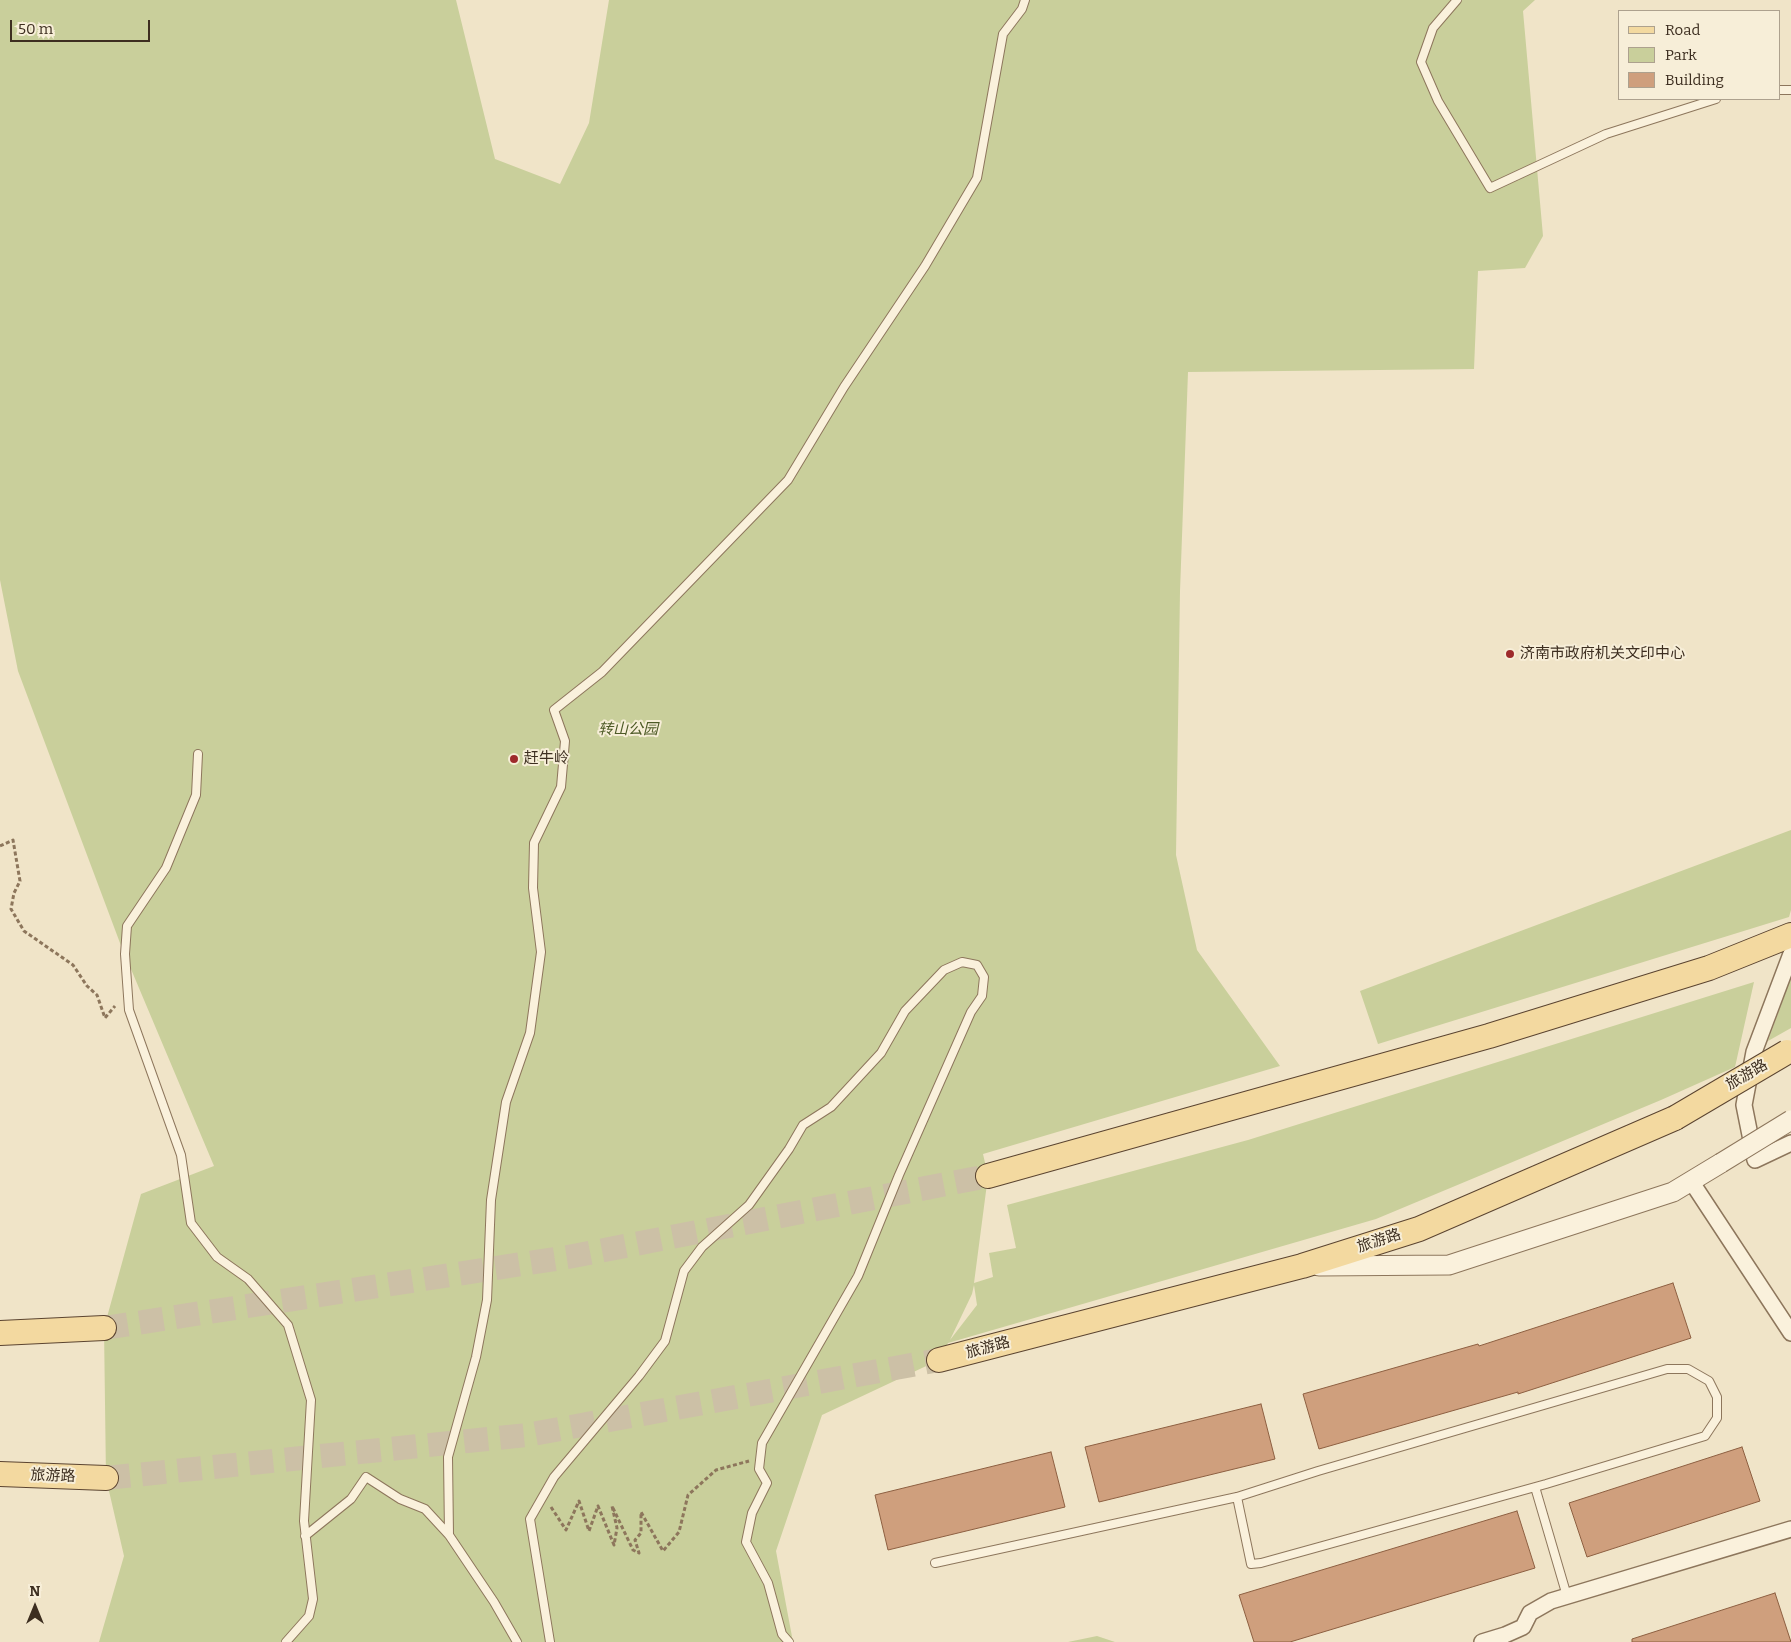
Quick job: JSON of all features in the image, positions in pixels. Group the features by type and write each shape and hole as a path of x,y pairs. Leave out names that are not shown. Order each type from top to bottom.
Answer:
{"main road":[{"path":"988,1176 1489,1036 1709,968 1791,935"},
{"name":"旅游路","path":"939,1360 1302,1266 1419,1228 1675,1118 1789,1052"},
{"path":"0,1332 104,1328"},
{"name":"旅游路","path":"0,1474 106,1478"}],"street":[{"path":"1791,954 1754,1052 1744,1105 1755,1160 1791,1143"},
{"path":"1302,1266 1449,1265 1673,1192 1791,1120"},
{"path":"1691,1181 1791,1333"},
{"path":"1482,1642 1523,1627 1530,1613 1551,1601 1791,1529"}],"lane":[{"path":"449,1535 448,1458 476,1357 487,1300 491,1200 506,1102 530,1033 541,952 533,888 534,843 561,787 565,741 554,710 602,672 788,480 844,387 925,266 977,178 1003,34 1022,9 1025,0"},
{"path":"1457,0 1433,28 1422,62 1438,101 1490,188 1606,134 1713,100"},
{"path":"198,754 196,795 170,859 128,926 125,954 130,1010 181,1155 191,1223 218,1257 248,1279 288,1325 311,1400 304,1521 313,1599 309,1616 286,1642"},
{"path":"550,1642 530,1519 554,1477 639,1376 665,1340 684,1272 702,1247 749,1205 803,1125 831,1107 881,1053 905,1011 944,970 962,962 977,965 984,978 982,996 971,1012 858,1276 762,1443 759,1469 768,1483 752,1514 746,1542 768,1583 782,1634 789,1642"},
{"path":"935,1563 1237,1497 1318,1471 1667,1368 1688,1368 1709,1381 1717,1397 1717,1418 1705,1436 1535,1487 1261,1563 1251,1564 1237,1497"},
{"path":"306,1536 351,1500 366,1477 400,1500 425,1509 449,1535 494,1602 517,1642"},
{"path":"1535,1487 1567,1596"}],"path":[{"path":"0,846 13,840 20,881 14,894 11,909 24,931 73,965 87,986 97,995 105,1018 116,1005 130,1010"},
{"path":"543,1496 566,1530 580,1501 589,1531 598,1506 614,1545 616,1528 612,1506 633,1550 639,1553 635,1540 641,1533 641,1512 664,1551 679,1532 688,1496 716,1470 760,1458"}],"green space":[{"name":"转山公园","path":"0,0 456,0 495,159 560,184 589,123 609,0 1535,0 1523,11 1543,236 1525,268 1478,271 1474,369 1188,372 1180,591 1176,855 1197,950 1280,1066 983,1154 988,1176 974,1283 993,1277 989,1253 1016,1248 1007,1205 1248,1140 1754,982 1735,1067 1661,1100 1376,1219 948,1343 939,1360 822,1415 776,1551 793,1642 99,1642 124,1556 106,1478 104,1328 141,1194 214,1166 120,943 18,671 0,580","holes":["974,1285 977,1305 950,1340 972,1294"]},
{"path":"1791,830 1791,910 1789,917 1378,1044 1360,991"},
{"path":"1791,977 1791,1028 1768,1041"},
{"path":"1097,1636 1115,1642 1068,1642"}],"building":[{"path":"1673,1283 1691,1338 1518,1394 1518,1392 1319,1449 1303,1394 1478,1344 1479,1346"},
{"path":"1261,1404 1275,1459 1099,1502 1085,1447"},
{"path":"1742,1447 1760,1501 1587,1557 1569,1503"},
{"path":"1051,1452 1065,1507 888,1550 875,1495"},
{"path":"1517,1511 1535,1568 1290,1642 1254,1642 1239,1595"},
{"path":"1775,1593 1791,1642 1632,1642 1632,1639"}],"tunnel":[{"path":"104,1328 568,1257 988,1176"},
{"path":"106,1478 527,1435 939,1360"}],"place":[{"name":"济南市政府机关文印中心","path":"1510,654"},
{"name":"赶牛岭","path":"514,759"}]}
